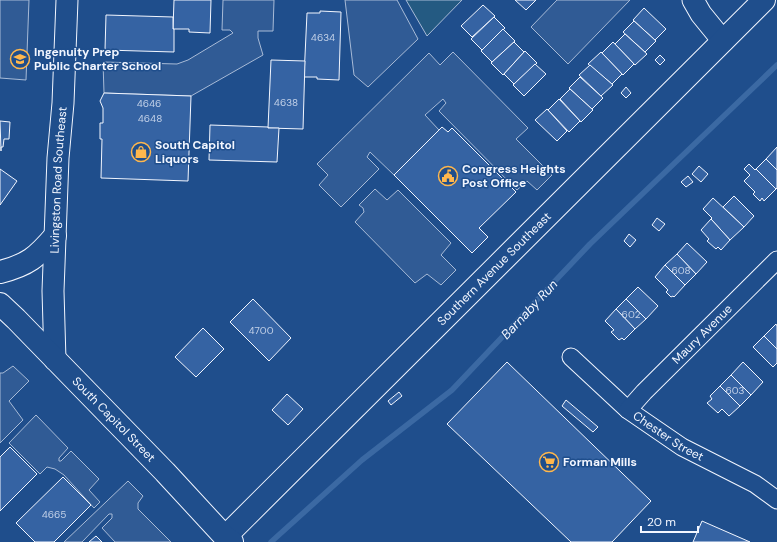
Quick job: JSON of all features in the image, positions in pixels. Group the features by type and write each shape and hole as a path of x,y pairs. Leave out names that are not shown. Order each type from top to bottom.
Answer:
{"main road":[{"name":"Southern Avenue Southeast","path":"227,540 764,0"},
{"path":"0,272 31,260 44,249 55,236"},
{"name":"South Capitol Street","path":"0,304 165,472 227,540"}],"street":[{"name":"Livingston Road Southeast","path":"55,360 53,290 58,158 63,103 67,0"},
{"path":"693,0 701,14 723,41"},
{"name":"Maury Avenue","path":"628,410 644,392 777,260"},
{"name":"Chester Street","path":"571,357 628,410 682,447 754,484 777,500"},
{"path":"754,484 777,511"}],"shaded area":[{"path":"0,0 29,0 26,80 0,78"},
{"path":"223,0 274,0 273,31 258,31 258,38 263,55 191,96 104,93 103,62 177,64 188,60 233,33 230,30 222,30"},
{"path":"345,0 397,0 418,39 368,87 354,75"},
{"path":"406,0 462,0 427,36"},
{"path":"557,0 630,0 568,64 531,27"},
{"path":"453,52 528,128 516,139 552,175 537,190 527,181 517,190 439,111 446,103 443,99 425,115 439,130 394,175 370,152 367,157 379,169 341,207 319,185 328,175 317,164 429,53 440,65"},
{"path":"375,189 387,200 398,190 451,243 441,255 456,270 441,285 427,274 415,283 355,222 364,212 363,208 359,205"},
{"path":"13,366 29,381 9,401 23,420 0,443 0,373 3,373"},
{"path":"36,415 68,448 59,458 59,461 61,461 71,451 99,479 89,490 100,502 94,508 64,475 55,469 47,467 40,474 9,443"},
{"path":"128,481 143,496 138,503 138,509 171,542 115,542 102,528 112,518 112,514 109,514 82,542 64,542"}],"building":[{"path":"174,0 211,0 210,33 189,32 189,29 173,29"},
{"path":"515,0 536,0 526,10"},
{"path":"483,5 495,16 472,37 461,26"},
{"path":"644,8 666,29 655,40 633,20"},
{"path":"320,11 341,12 339,80 304,77 307,13 320,13"},
{"path":"106,15 173,17 174,52 105,50"},
{"path":"494,17 505,28 482,50 471,39"},
{"path":"634,21 656,41 645,52 623,32"},
{"path":"503,29 515,41 492,62 481,51"},
{"path":"625,34 647,54 635,65 615,44"},
{"path":"514,42 524,52 503,75 491,63"},
{"path":"613,42 634,64 623,75 602,53"},
{"path":"525,51 537,63 514,84 504,74"},
{"path":"601,52 622,74 612,84 588,64"},
{"path":"660,55 665,60 660,65 655,60"},
{"path":"271,60 305,61 303,129 268,128"},
{"path":"535,64 546,74 524,96 513,85"},
{"path":"590,65 613,85 601,96 579,75"},
{"path":"580,77 603,98 592,109 569,88"},
{"path":"626,87 631,93 626,98 621,93"},
{"path":"570,89 593,110 581,122 560,99"},
{"path":"104,93 191,96 188,181 101,178 102,139 100,139 100,123 103,123 103,108 100,101"},
{"path":"559,99 580,121 569,132 548,110"},
{"path":"547,109 567,131 557,141 535,120"},
{"path":"0,121 10,122 9,139 4,139 1,151"},
{"path":"210,125 279,128 277,162 209,160"},
{"path":"442,127 448,132 452,128 516,192 479,228 488,237 472,253 394,175"},
{"path":"777,147 777,170 766,159"},
{"path":"766,159 777,170 776,189 756,169"},
{"path":"749,164 776,189 764,201 762,198 760,201 753,194 755,192 744,181 750,175 744,169"},
{"path":"699,166 708,174 701,182 692,174"},
{"path":"0,169 17,181 0,205"},
{"path":"688,176 693,182 686,187 681,182"},
{"path":"734,196 754,216 744,227 723,207"},
{"path":"713,198 744,227 730,240 703,209"},
{"path":"657,218 665,224 659,231 652,225"},
{"path":"711,219 730,240 721,250 718,247 716,249 707,241 709,239 701,230"},
{"path":"629,234 636,240 630,247 624,241"},
{"path":"687,243 707,262 696,274 677,254"},
{"path":"677,254 696,274 685,285 665,265"},
{"path":"665,265 685,285 674,297 671,297 666,292 668,290 655,277"},
{"path":"638,287 658,306 646,319 626,299"},
{"path":"253,299 291,338 269,361 230,322"},
{"path":"626,299 646,319 635,329 616,309"},
{"path":"616,309 635,329 624,340 622,338 619,340 611,332 614,330 605,321"},
{"path":"776,324 777,326 777,349 764,336"},
{"path":"203,328 224,349 196,377 175,357"},
{"path":"764,336 777,349 777,363 773,367 753,347"},
{"name":"Forman Mills","path":"507,362 651,501 612,542 571,542 447,424"},
{"path":"743,362 763,382 751,395 731,375"},
{"path":"731,375 751,395 740,406 720,386"},
{"path":"720,386 740,406 729,416 722,409 718,413 707,403 712,399 710,396"},
{"path":"399,392 402,396 391,405 388,401"},
{"path":"287,394 303,409 288,425 272,410"},
{"path":"566,400 598,427 593,432 562,406"},
{"path":"10,447 37,474 0,511 0,457"},
{"path":"63,477 91,505 54,542 35,542 16,523"},
{"path":"702,521 750,542 693,542"},
{"path":"96,536 102,542 89,542"}],"waterway":[{"name":"Barnaby Run","path":"271,542 362,460 452,390 590,244 777,65"}],"place":[{"name":"Ingenuity Prep Public Charter School","path":"20,59"},
{"name":"South Capitol Liquors","path":"141,152"},
{"name":"Congress Heights Post Office","path":"448,176"},
{"name":"Forman Mills","path":"549,462"}]}
